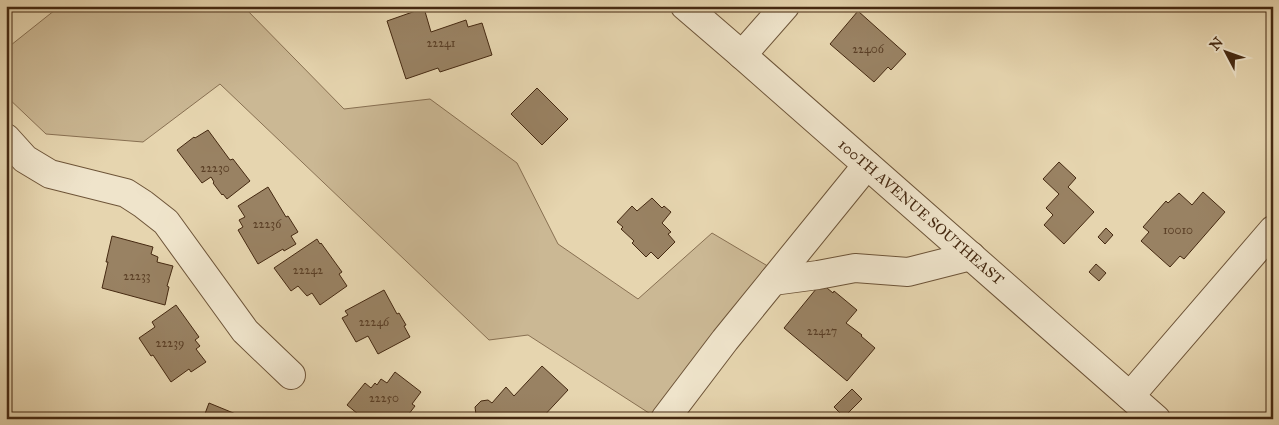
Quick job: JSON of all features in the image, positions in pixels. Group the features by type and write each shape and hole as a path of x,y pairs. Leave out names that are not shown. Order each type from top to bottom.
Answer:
{"street":[{"name":"100TH AVENUE SOUTHEAST","path":"685,6 1156,419"},
{"path":"742,55 785,6"},
{"path":"6,138 24,159 50,174 126,193 166,222 245,331 291,375"},
{"path":"665,419 725,340 867,165"},
{"path":"1130,396 1273,230"},
{"path":"773,281 856,268 908,272 971,256"}],"shaded area":[{"path":"60,6 243,6 344,109 430,99 517,163 558,244 638,299 712,233 771,268 652,415 528,335 489,340 220,84 143,142 46,134 6,96 6,49"}],"building":[{"path":"424,8 431,32 466,20 468,27 482,23 492,55 440,72 438,68 406,79 387,21"},
{"path":"858,11 906,54 891,70 888,67 874,82 830,44"},
{"path":"537,88 568,119 542,145 511,114"},
{"path":"208,130 230,160 233,159 250,181 227,199 213,183 211,177 202,183 177,150 194,137"},
{"path":"1059,162 1076,178 1068,187 1094,212 1064,244 1044,225 1053,215 1046,208 1059,194 1043,179"},
{"path":"268,187 286,217 288,216 298,232 291,236 296,244 284,251 283,249 258,264 238,230 243,227 239,220 245,217 238,206"},
{"path":"1203,192 1225,212 1184,259 1180,256 1170,267 1141,241 1149,232 1143,227 1166,201 1168,203 1179,193 1192,205"},
{"path":"652,198 662,208 664,206 671,212 662,223 671,232 668,234 675,242 658,259 651,252 646,257 632,243 634,241 621,229 623,227 617,222 632,206 637,211"},
{"path":"1106,228 1113,235 1105,244 1098,237"},
{"path":"112,236 153,247 151,254 158,257 157,262 173,266 167,286 169,287 165,305 102,288"},
{"path":"317,239 342,272 339,274 347,286 320,305 312,293 307,296 298,286 291,291 274,268"},
{"path":"1096,264 1106,273 1099,281 1089,272"},
{"path":"821,283 857,310 846,323 875,348 847,381 784,328"},
{"path":"384,290 397,314 399,313 406,325 404,326 410,337 378,354 368,336 356,342 342,318 348,315 345,311"},
{"path":"176,305 199,337 195,340 200,346 196,349 206,362 191,372 189,369 171,382 139,338 155,327 152,322"},
{"path":"542,366 568,390 541,419 477,419 475,407 481,401 488,400 492,403 506,387 514,396"},
{"path":"395,372 421,392 412,404 415,406 405,419 364,419 347,405 365,383 371,388 375,383 377,385 381,379 387,383"},
{"path":"852,389 862,399 844,417 834,407"},
{"path":"209,403 248,419 203,419"}]}
